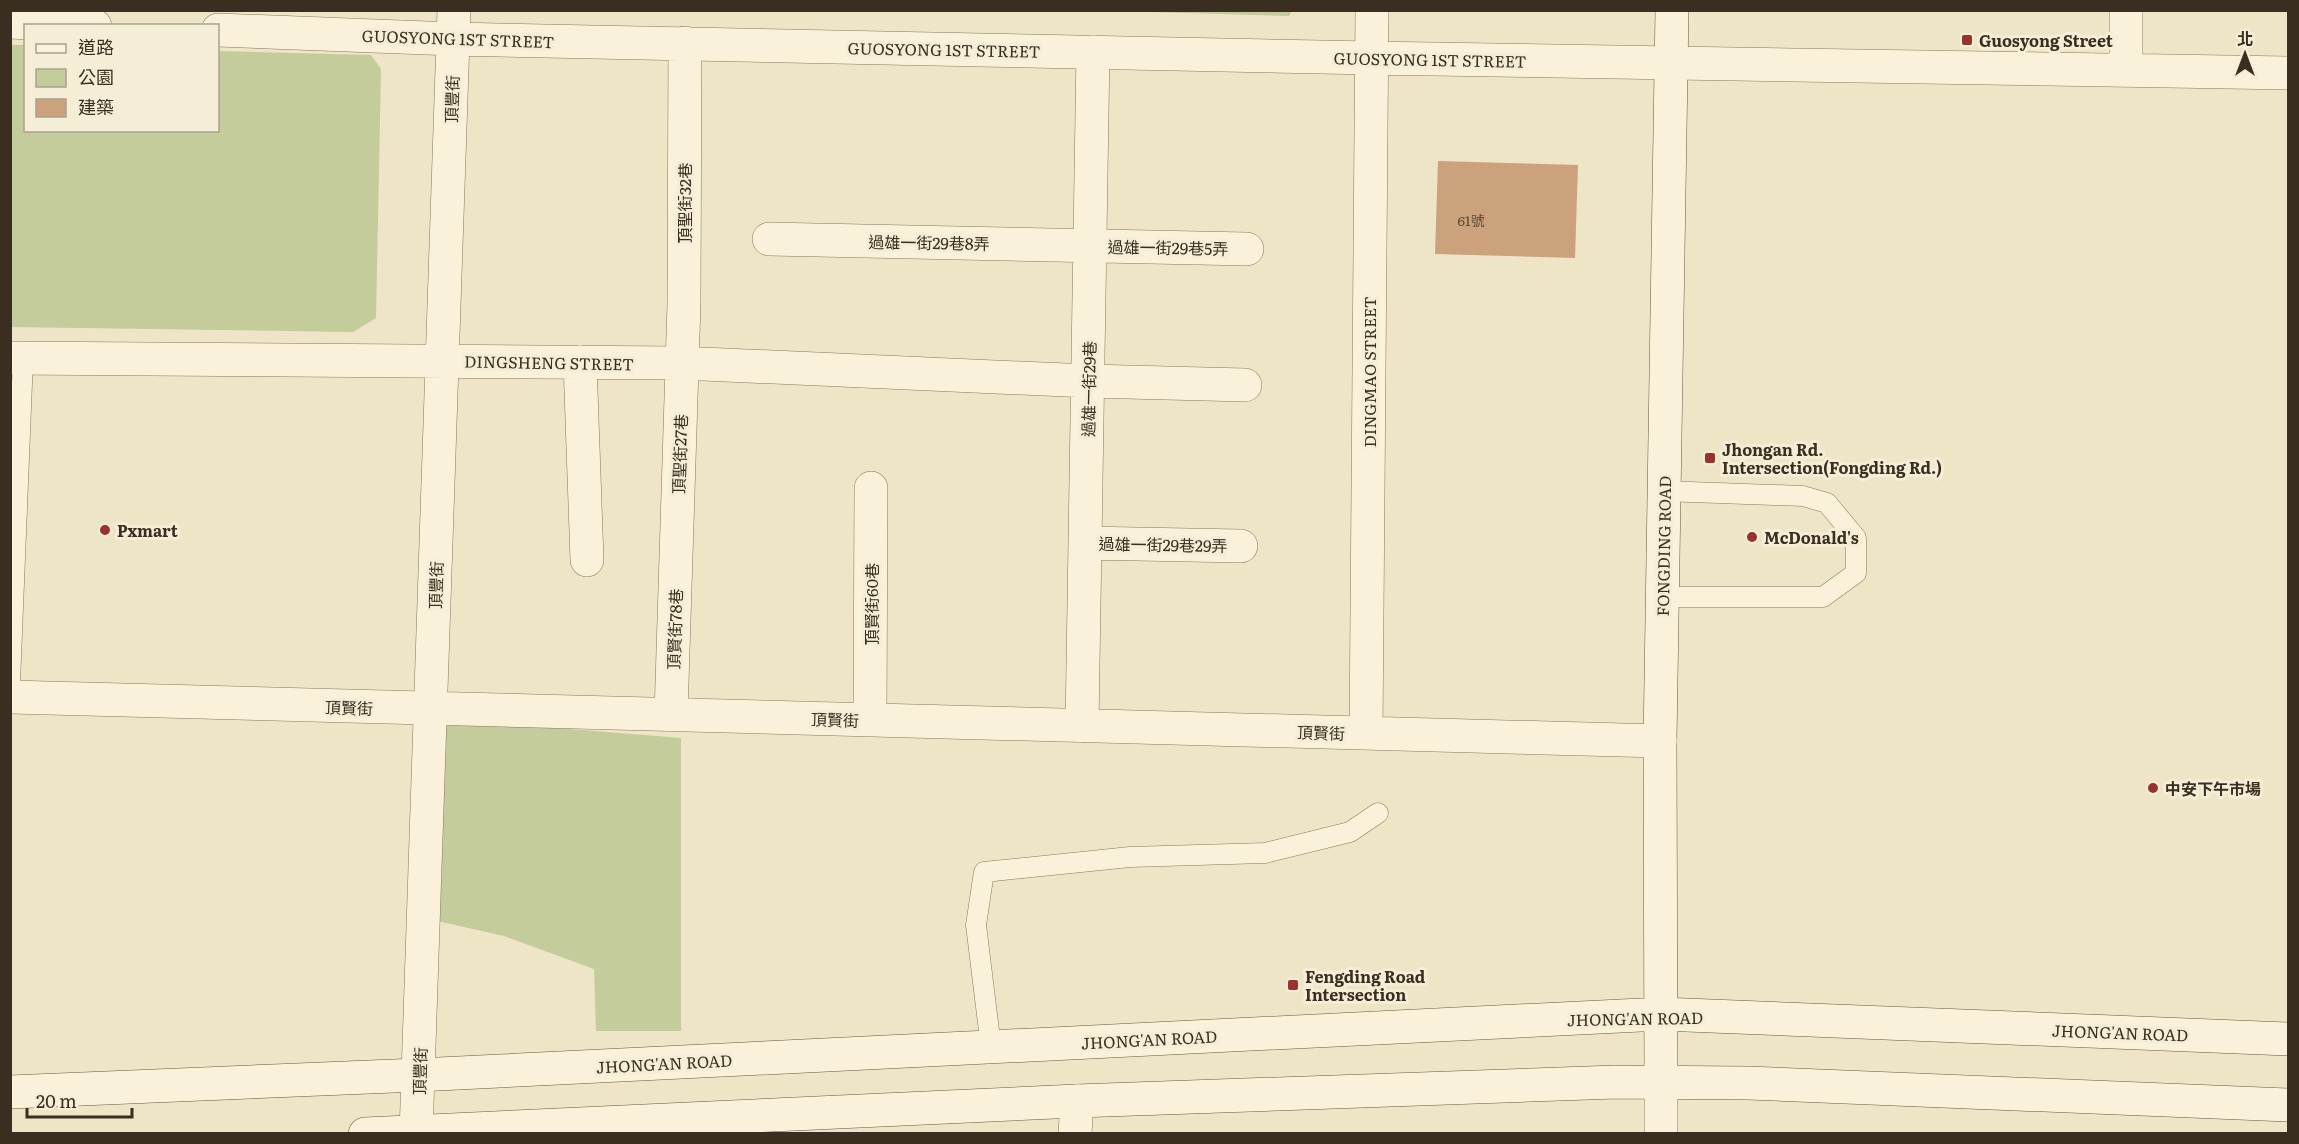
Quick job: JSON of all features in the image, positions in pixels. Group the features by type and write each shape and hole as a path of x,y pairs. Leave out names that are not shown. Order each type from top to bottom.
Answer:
{"street":[{"name":"DINGMAO STREET","path":"1366,733 1372,10"},
{"name":"FONGDING ROAD","path":"1661,1134 1660,741 1672,10"},
{"path":"2126,10 2126,70"},
{"path":"10,22 52,24"},
{"name":"GUOSYONG 1ST STREET","path":"219,30 454,25 685,43 1671,64"},
{"name":"頂豐街","path":"416,1132 454,25"},
{"name":"頂聖街32巷","path":"681,363 685,43"},
{"name":"過雄一街29巷","path":"1082,726 1093,52"},
{"path":"1671,64 2289,73"},
{"name":"過雄一街29巷8弄","path":"769,239 1089,246"},
{"name":"過雄一街29巷5弄","path":"1089,246 1247,249"},
{"name":"DINGSHENG STREET","path":"17,358 681,363 1088,381 1245,385"},
{"path":"580,362 587,560"},
{"name":"頂聖街27巷","path":"676,544 681,363"},
{"name":"頂賢街60巷","path":"870,720 871,488"},
{"name":"過雄一街29巷29弄","path":"1085,543 1241,546"},
{"name":"頂賢街78巷","path":"671,715 676,544"},
{"name":"頂賢街","path":"10,697 1660,741"},
{"name":"JHONG'AN ROAD","path":"10,1092 418,1075 1661,1014 2289,1039"},
{"path":"365,1134 1077,1101 1661,1081 2289,1105"},
{"path":"1075,1134 1077,1101"}],"lane":[{"path":"10,683 17,358"},
{"path":"1662,597 1823,597 1856,573 1856,538 1827,503 1803,496 1663,491"},
{"path":"991,1047 976,925 984,872 1130,857 1265,853 1350,832 1378,813"}],"green space":[{"path":"1115,11 1292,11 1289,16"},
{"path":"11,45 24,45 24,132 219,132 219,51 371,55 381,69 376,318 353,332 11,327"},
{"path":"436,718 681,738 681,1031 596,1031 594,969 504,936 424,918"}],"building":[{"path":"1438,161 1578,165 1575,258 1435,254"}],"place":[{"name":"Guosyong Street","path":"1967,40"},
{"name":"Jhongan Rd. Intersection(Fongding Rd.)","path":"1710,458"},
{"name":"Pxmart","path":"105,530"},
{"name":"McDonald's","path":"1752,537"},
{"name":"中安下午市場","path":"2153,788"},
{"name":"Fengding Road Intersection","path":"1293,985"}]}
